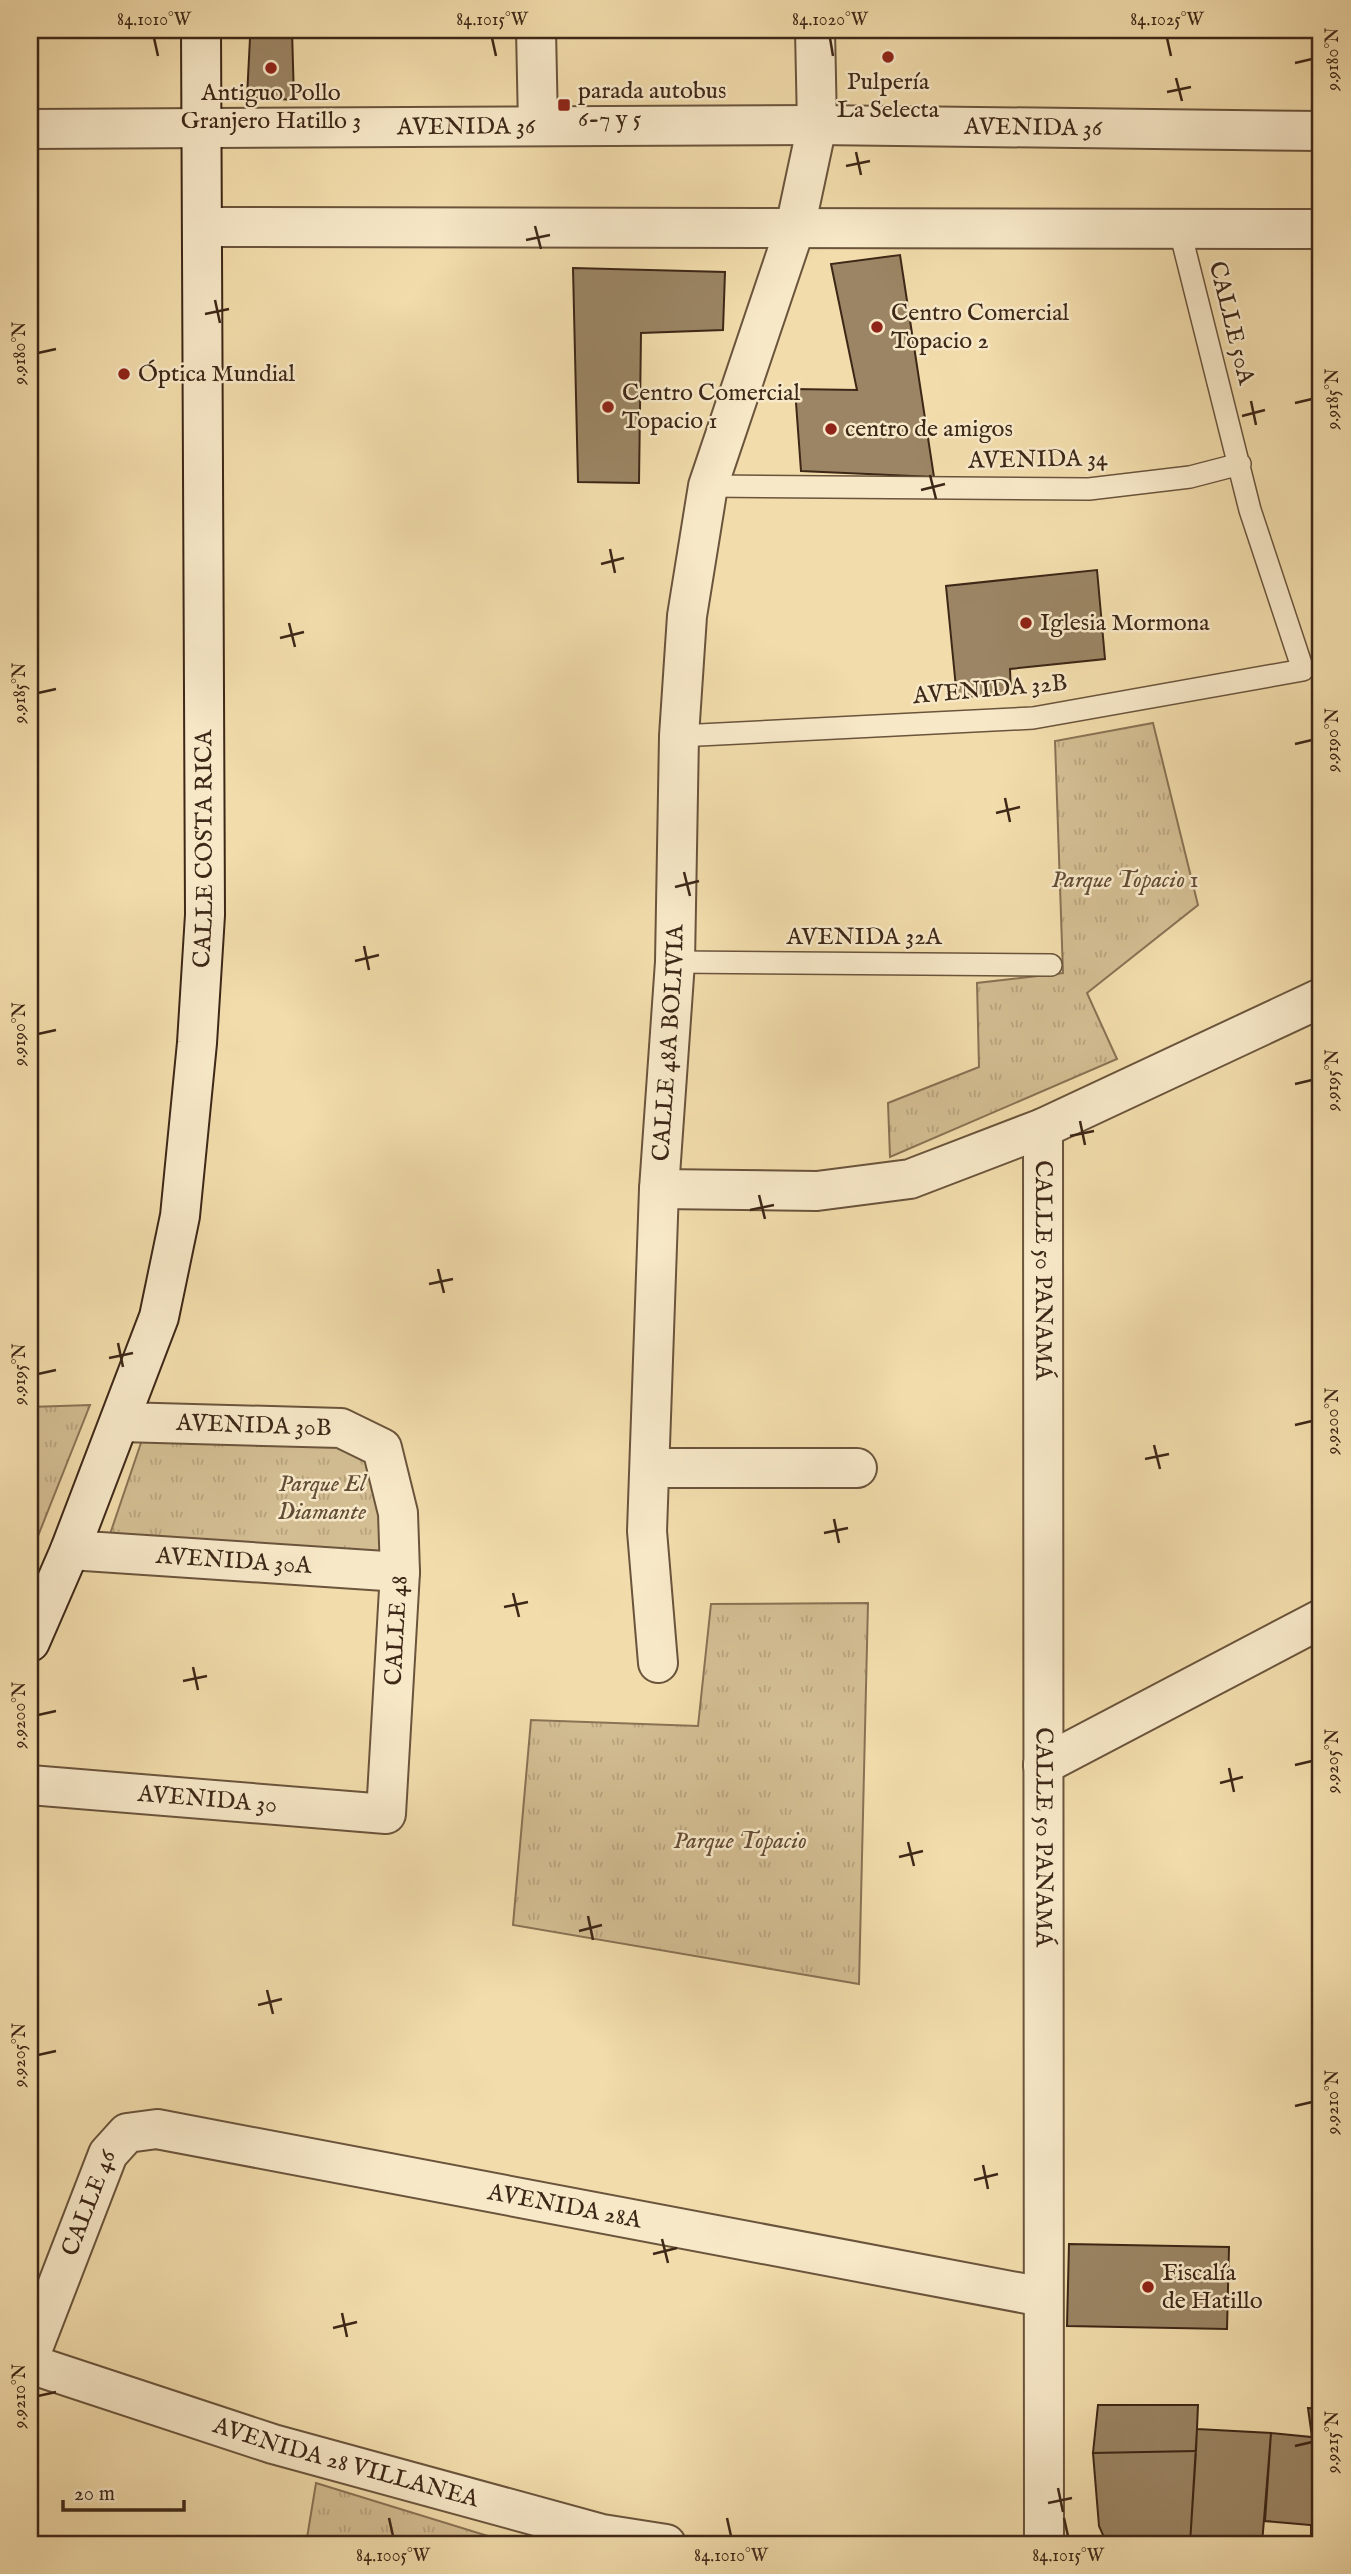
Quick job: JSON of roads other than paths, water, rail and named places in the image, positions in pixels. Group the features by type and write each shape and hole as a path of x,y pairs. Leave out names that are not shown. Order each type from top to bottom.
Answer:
{"street":[{"name":"CALLE COSTA RICA","path":"30,1642 71,1550 159,1317 177,1229 197,1044 205,915 201,30"},
{"path":"536,30 538,125"},
{"name":"CALLE 48A BOLIVIA","path":"658,1663 647,1531 659,1189 675,962 678,736 687,616 708,486 795,228 817,125 815,30"},
{"name":"AVENIDA 36","path":"30,129 817,125 1321,131"},
{"path":"203,227 1180,231 1321,229"},
{"path":"659,1189 817,1191 910,1179 1043,1128 1321,998"},
{"name":"CALLE 50 PANAMÁ","path":"1043,1128 1044,2544"},
{"name":"AVENIDA 30B","path":"121,1422 341,1428 382,1448"},
{"name":"CALLE 48","path":"382,1448 398,1513 400,1572 386,1814"},
{"path":"650,1468 857,1468"},
{"name":"AVENIDA 30A","path":"71,1550 400,1572"},
{"path":"1043,1765 1321,1619"},
{"name":"AVENIDA 30","path":"30,1785 386,1814"},
{"name":"AVENIDA 28A","path":"127,2133 158,2129 1043,2297"},
{"name":"CALLE 46","path":"30,2357 108,2154 127,2133"},
{"name":"AVENIDA 28 VILLANEA","path":"30,2364 273,2445 601,2534 666,2544"}],"lane":[{"name":"CALLE 50A","path":"1180,231 1250,510 1303,670"},
{"name":"AVENIDA 34","path":"708,486 1089,489 1190,477 1240,464"},
{"name":"AVENIDA 32B","path":"678,736 1033,718 1303,670"},
{"name":"AVENIDA 32A","path":"675,962 1051,965"}],"place":[{"name":"Pulpería La Selecta","path":"888,57"},
{"name":"Antiguo Pollo Granjero Hatillo 3","path":"271,68"},
{"name":"parada autobus 6-7 y 5","path":"564,105"},
{"name":"Centro Comercial Topacio 2","path":"877,327"},
{"name":"Óptica Mundial","path":"124,374"},
{"name":"Centro Comercial Topacio 1","path":"608,407"},
{"name":"centro de amigos","path":"831,429"},
{"name":"Iglesia Mormona","path":"1026,623"},
{"name":"Fiscalía de Hatillo","path":"1148,2287"}],"park label":[{"name":"Parque Topacio 1","path":"1125,880"},
{"name":"Parque El Diamante","path":"322,1498"},
{"name":"Parque Topacio","path":"740,1841"}]}
